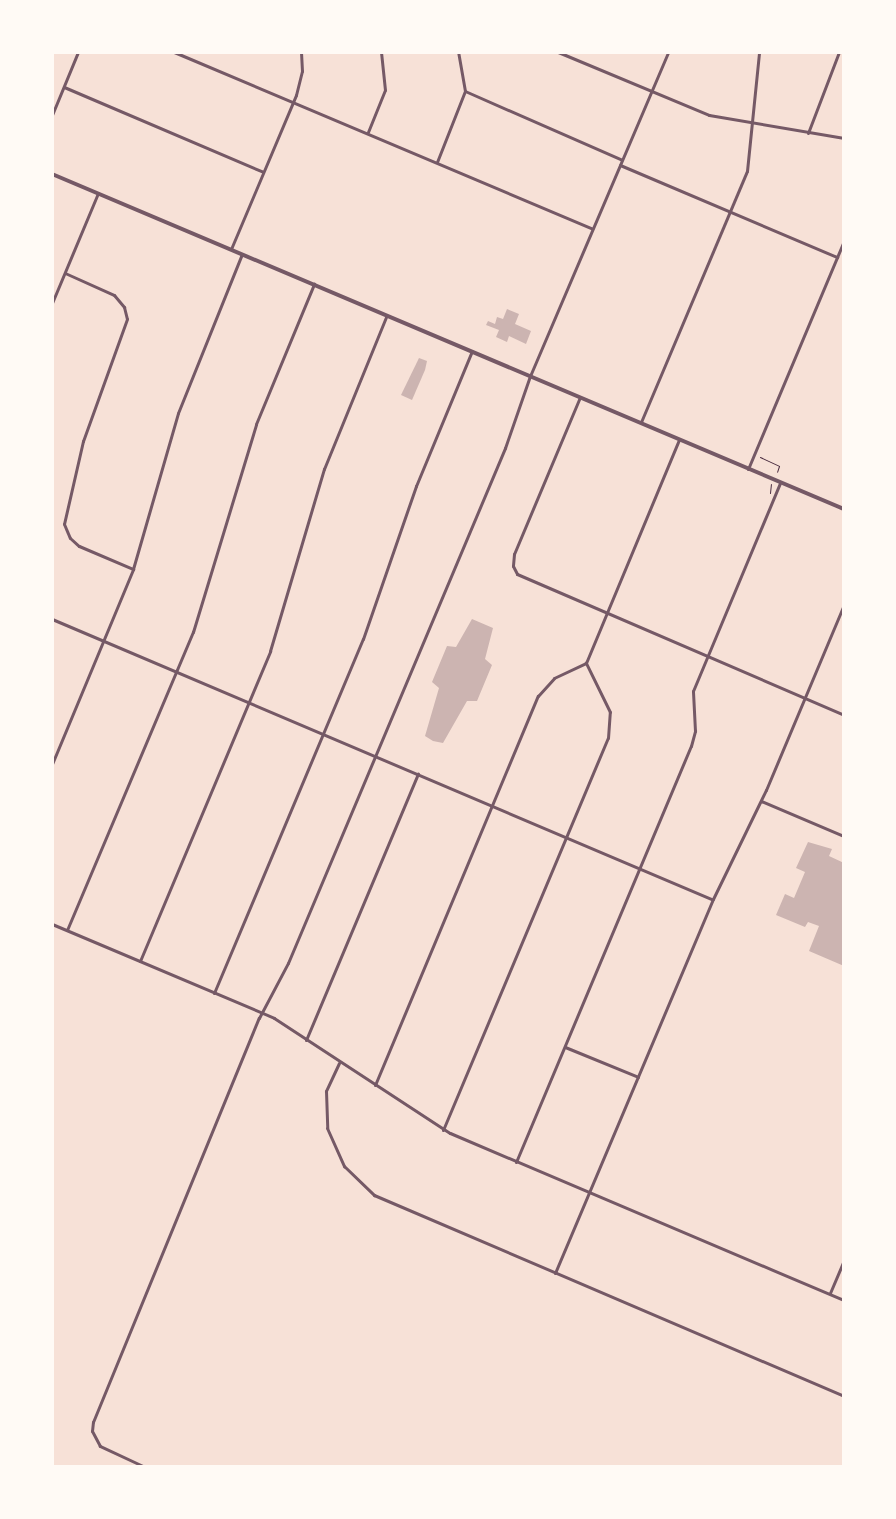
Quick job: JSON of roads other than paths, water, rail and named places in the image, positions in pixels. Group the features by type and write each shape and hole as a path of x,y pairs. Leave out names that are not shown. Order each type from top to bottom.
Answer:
{"street":[{"path":"52,115 78,52"},
{"path":"174,52 592,229"},
{"path":"231,249 293,103 301,79 301,52"},
{"path":"367,134 385,90 381,52"},
{"path":"436,163 465,91 458,52"},
{"path":"558,52 709,115 844,138"},
{"path":"145,1467 100,1446 93,1436 93,1422 262,1013 288,963 505,448 530,376 668,52"},
{"path":"640,423 747,171 759,52"},
{"path":"808,133 839,52"},
{"path":"64,87 263,172"},
{"path":"465,91 730,212 837,257"},
{"path":"52,174 844,509"},
{"path":"52,303 98,193"},
{"path":"748,469 844,241"},
{"path":"52,764 133,569 178,413 242,254"},
{"path":"65,273 114,295 124,307 127,319 83,441 65,507 64,524 70,538 79,546 133,569"},
{"path":"67,930 176,672 211,579 256,424 314,284"},
{"path":"140,961 249,703 286,606 333,445 387,315"},
{"path":"214,993 370,622 420,476 472,351"},
{"path":"580,397 514,554 513,566 521,576 844,715"},
{"path":"375,1085 541,691 554,678 586,663 679,440"},
{"path":"516,1162 691,746 695,731 692,696 780,482"},
{"path":"555,1273 713,899 761,801 844,604"},
{"path":"52,619 713,899"},
{"path":"443,1130 611,727 608,707 586,663"},
{"path":"306,1040 418,774"},
{"path":"761,801 844,836"},
{"path":"52,924 262,1013 443,1130 844,1300"},
{"path":"565,1047 638,1077"},
{"path":"340,1062 327,1086 325,1120 334,1148 358,1183 393,1205 844,1396"},
{"path":"829,1294 844,1260"}]}
